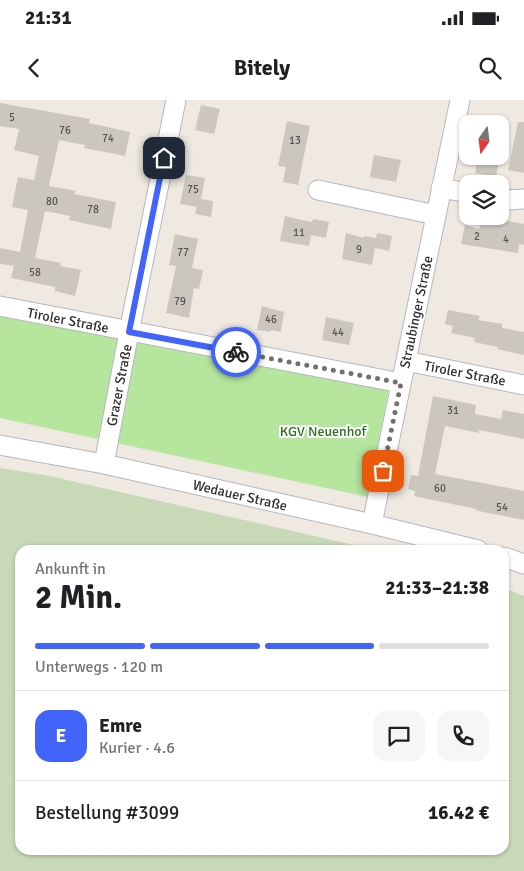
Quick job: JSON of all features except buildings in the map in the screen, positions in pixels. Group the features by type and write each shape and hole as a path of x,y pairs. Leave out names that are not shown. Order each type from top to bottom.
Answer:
{"street":[{"name":"Grazer Straße","path":"104,464 176,100"},
{"name":"Straubinger Straße","path":"372,524 460,100"},
{"path":"442,188 459,191"},
{"path":"318,190 436,215"},
{"path":"509,200 524,199"},
{"name":"Tiroler Straße","path":"0,306 401,383"},
{"name":"Tiroler Straße","path":"406,361 524,384"},
{"name":"Wedauer Straße","path":"0,445 104,464 458,545"},
{"path":"509,559 524,564"}],"green space":[{"name":"KGV Neuenhof","path":"0,312 389,388 368,497 0,418"},
{"path":"0,468 45,475 354,545 15,545 15,855 509,855 509,590 524,596 524,871 0,871"}],"way so far":[{"path":"236,352 401,383 383,471"}],"route":[{"path":"164,158 129,332 236,352"}]}
